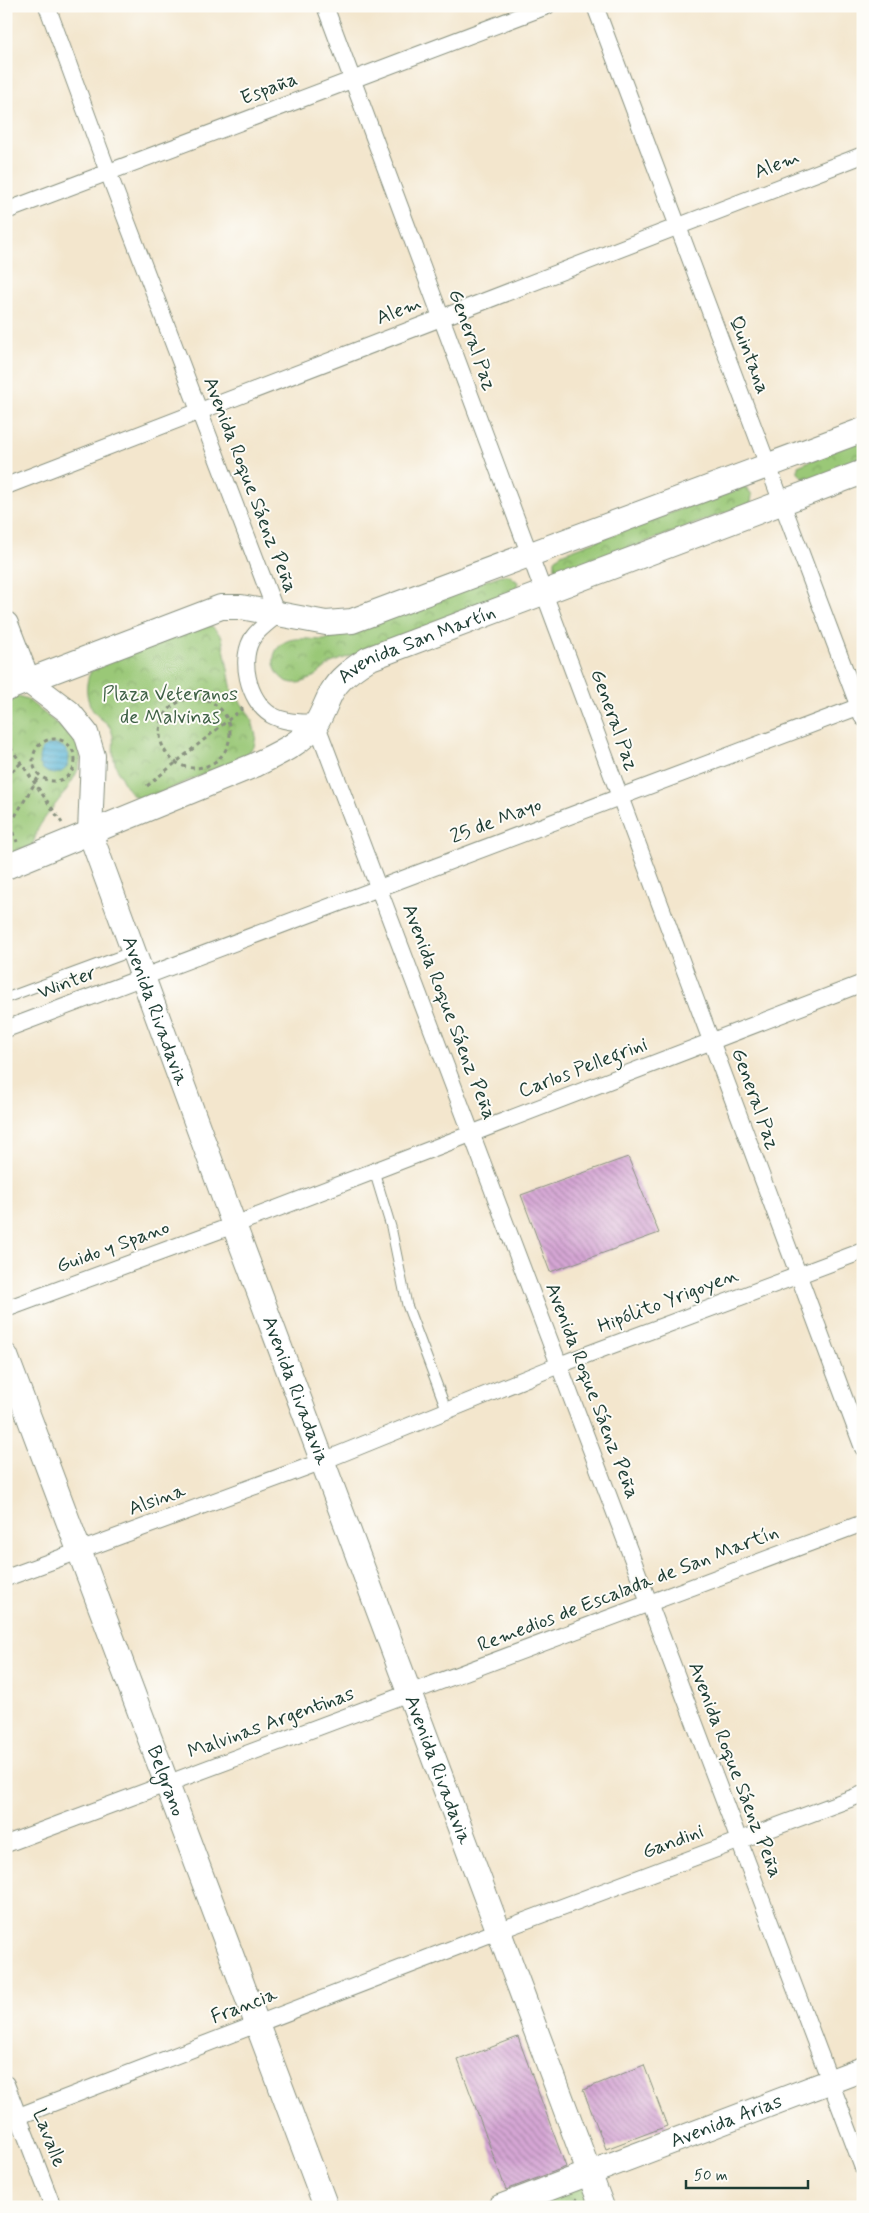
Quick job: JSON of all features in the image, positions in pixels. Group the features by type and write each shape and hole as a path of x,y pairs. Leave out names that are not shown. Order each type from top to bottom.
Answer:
{"main road":[{"name":"Avenida San Martín","path":"17,685 221,608 241,607 326,624 352,621 863,430"},
{"name":"Avenida San Martín","path":"15,863 256,765 290,747 306,735 316,723 332,691 344,675 368,659 863,472"},
{"path":"6,624 17,685"},
{"name":"Avenida Rivadavia","path":"17,685 68,712 86,733 94,756 82,836 134,950 234,1225 602,2207"},
{"name":"Belgrano","path":"6,1356 326,2207"},
{"name":"Avenida Arias","path":"500,2207 863,2069"}],"street":[{"name":"Avenida Roque Sáenz Peña","path":"47,6 108,172 277,615 254,636 245,657 247,677 259,703 270,715 289,721 316,723 863,2168"},
{"name":"General Paz","path":"325,6 863,1448"},
{"name":"España","path":"6,211 547,6"},
{"name":"Quintana","path":"595,6 861,710"},
{"name":"Alem","path":"6,486 863,155"},
{"name":"25 de Mayo","path":"144,977 620,797 861,710"},
{"name":"Winter","path":"6,1029 144,977"},
{"name":"Carlos Pellegrini","path":"234,1225 863,983"},
{"name":"Guido y Spano","path":"6,1309 234,1225"},
{"name":"Hipólito Yrigoyen","path":"323,1461 559,1365 863,1251"},
{"name":"Alsina","path":"6,1578 323,1461"},
{"name":"Remedios de Escalada de San Martín","path":"409,1694 863,1523"},
{"name":"Malvinas Argentinas","path":"6,1844 409,1694"},
{"name":"Gandini","path":"498,1931 863,1794"},
{"name":"Francia","path":"12,2119 498,1931"},
{"name":"Lavalle","path":"6,2084 12,2119 53,2207"}],"lane":[{"path":"6,998 134,950"},
{"path":"374,1171 391,1227 406,1305 447,1411"}],"path":[{"path":"193,698 205,699 216,704 225,713 231,736 228,748 221,759 211,766 200,769 188,768 176,763 162,748 160,726 165,715 172,706 182,700 193,698"},
{"path":"140,792 256,698"},
{"path":"51,738 71,746 76,760 71,774 58,781 45,780 39,776 35,770 32,757 39,744 51,738"},
{"path":"6,740 35,782 82,836"},
{"path":"6,777 21,763"},
{"path":"11,823 39,776"},
{"path":"6,809 11,823 15,863"}],"green space":[{"path":"863,438 863,463 809,482 798,473 798,466"},
{"path":"743,486 752,495 751,503 560,574 555,568 555,559 561,554"},
{"path":"501,575 509,575 518,582 515,594 331,663 306,681 289,682 278,674 275,667 275,653 279,647 289,640 324,640"},
{"name":"Plaza Veteranos de Malvinas","path":"198,625 212,626 222,637 232,691 252,720 256,736 254,747 243,757 146,799 134,796 128,790 115,763 111,729 94,712 89,702 87,696 88,678 93,668"},
{"path":"18,696 27,699 69,735 78,746 80,756 79,767 74,778 43,820 33,844 6,858 6,701"},
{"path":"589,2172 602,2207 500,2207"}],"water":[{"path":"54,744 64,749 69,759 64,769 54,774 44,769 39,759 44,749"}],"building":[{"path":"628,1157 659,1233 550,1272 521,1195"},
{"path":"518,2037 566,2167 506,2190 458,2060"},
{"path":"644,2065 667,2126 606,2149 583,2090"}]}
